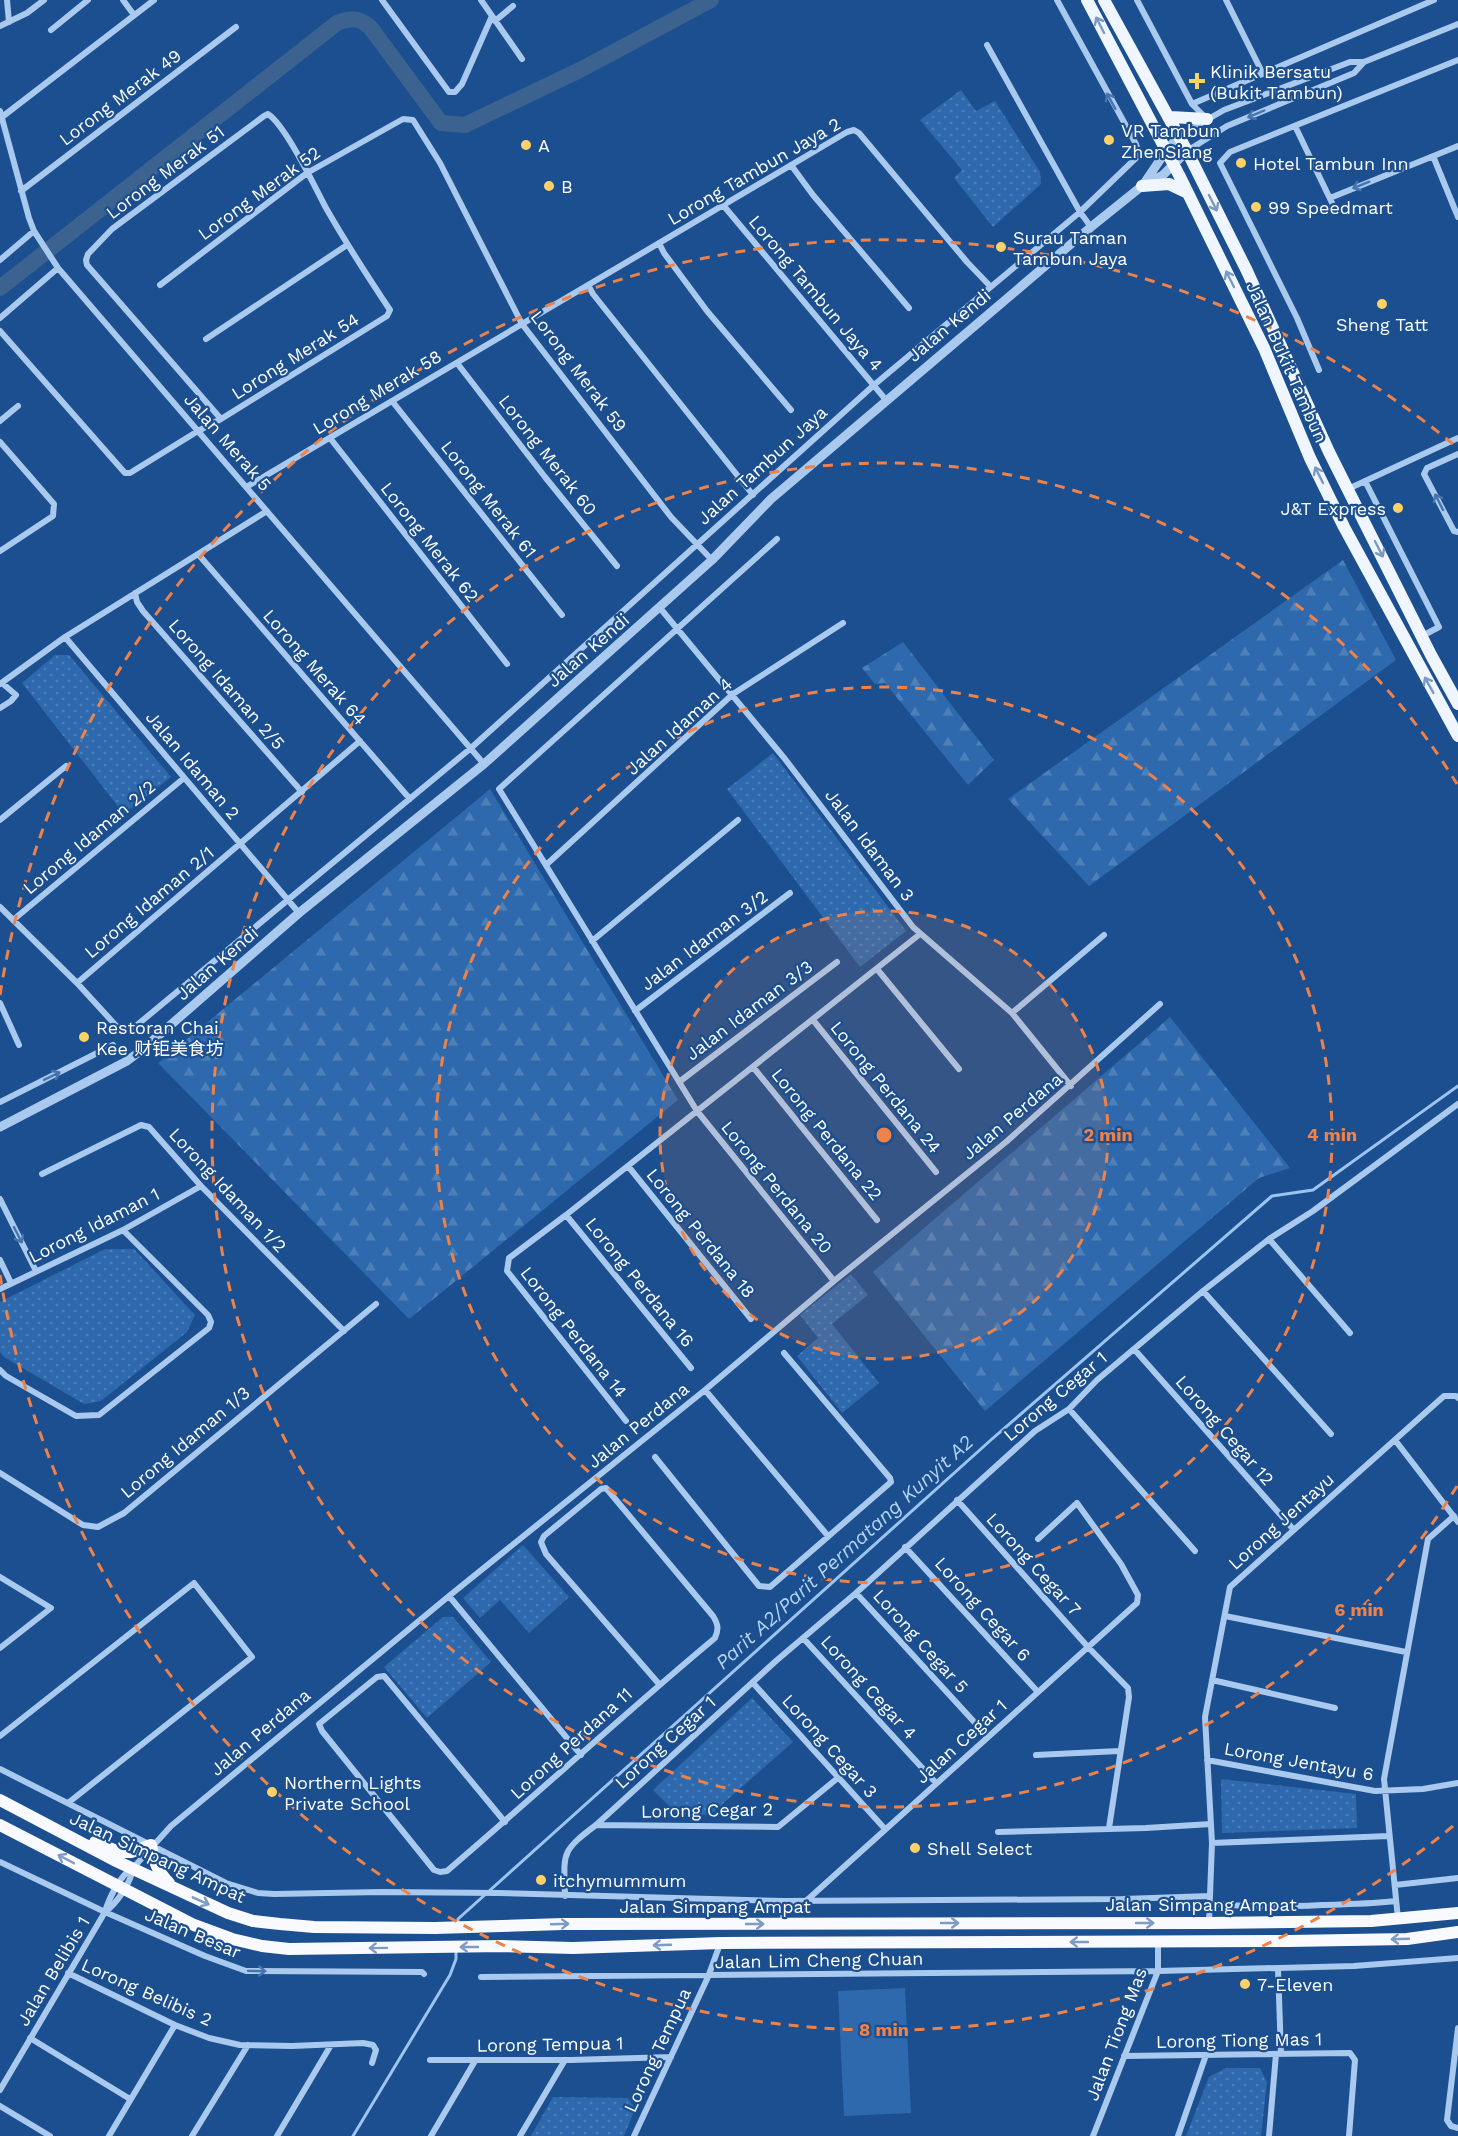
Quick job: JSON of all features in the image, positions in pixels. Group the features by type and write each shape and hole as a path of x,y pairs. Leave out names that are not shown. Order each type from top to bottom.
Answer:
{"highway":[{"name":"Jalan Simpang Ampat","path":"0,1800 114,1860 228,1913 253,1921 314,1927 435,1928 563,1924 1209,1923 1398,1920 1458,1912"},
{"path":"48,1824 119,1852 130,1852 151,1845 159,1874 174,1888"},
{"name":"Jalan Simpang Ampat","path":"0,1826 194,1925 232,1940 289,1949 503,1946 573,1948 721,1943 1407,1939 1458,1932"}],"main road":[{"name":"Jalan Bukit Tambun","path":"1087,0 1188,193 1264,348 1310,458 1339,517 1458,736"},
{"name":"Jalan Bukit Tambun","path":"1104,0 1170,117 1247,271 1329,452 1458,704"},
{"path":"1170,117 1207,120"},
{"path":"1142,186 1169,184 1188,193"}],"street":[{"path":"7,0 9,22"},
{"path":"0,26 27,13 44,0"},
{"path":"51,30 88,0"},
{"path":"123,0 134,15"},
{"path":"1,114 154,0"},
{"path":"382,0 449,92 455,92 462,84 494,18 513,6"},
{"path":"481,0 522,59"},
{"path":"1137,0 1192,104 1207,120"},
{"path":"1226,0 1263,74"},
{"path":"1192,104 1434,0"},
{"name":"Jalan Tambun Jaya","path":"471,748 873,386 1080,212 1137,157 1138,151 1058,2"},
{"path":"1142,186 1179,136 1224,110 1350,63 1364,62 1458,24"},
{"name":"Lorong Merak 49","path":"21,191 236,27"},
{"path":"987,45 1080,212 1091,226"},
{"path":"1334,207 1295,126 1458,60"},
{"path":"1187,151 1227,126 1354,73 1364,62"},
{"name":"Jalan Merak 5","path":"1,114 34,231 58,268 248,486 484,764"},
{"name":"Lorong Merak 51","path":"221,420 87,265 88,254 112,229 268,114 307,172"},
{"name":"Lorong Merak 52","path":"160,285 307,172 404,119 413,120"},
{"name":"Lorong Merak 59","path":"413,120 440,163 522,324 671,517 712,560"},
{"name":"Jalan Bukit Tambun","path":"1295,126 1230,152 1220,163 1297,318 1319,370"},
{"name":"Lorong Tambun Jaya 2","path":"522,324 847,132 854,130 990,286"},
{"path":"1330,198 1458,146"},
{"name":"Jalan Kendi","path":"0,1127 127,1061 143,1049 299,913 484,764 712,560 771,499 886,400 1091,226 1142,186 1163,175 1187,151"},
{"path":"1434,156 1458,217"},
{"path":"791,165 813,195 909,308"},
{"path":"206,339 347,245 307,172"},
{"name":"Lorong Tambun Jaya 4","path":"723,205 886,400"},
{"path":"0,260 34,231"},
{"path":"659,243 707,311 791,410"},
{"name":"Lorong Merak 54","path":"0,331 125,473 135,472 387,316 390,310 347,245"},
{"path":"0,318 58,268"},
{"path":"588,285 753,495"},
{"name":"Lorong Merak 58","path":"248,486 522,324"},
{"name":"Lorong Merak 60","path":"457,363 617,566"},
{"name":"Lorong Merak 61","path":"392,401 562,615"},
{"path":"0,421 18,406"},
{"name":"Lorong Merak 62","path":"330,438 507,664"},
{"path":"1348,489 1458,438"},
{"path":"0,442 55,508 53,516 0,551"},
{"path":"1458,454 1427,468 1424,474 1454,531 1458,532"},
{"path":"1365,481 1439,627 1422,636"},
{"path":"0,708 16,695 1,684 64,637 267,511"},
{"path":"677,628 777,539"},
{"name":"Lorong Merak 64","path":"198,554 410,799"},
{"name":"Lorong Idaman 2/5","path":"135,593 143,611 302,792"},
{"name":"Jalan Idaman 3","path":"660,608 733,694 920,934 1012,1013 1071,1086"},
{"name":"Jalan Idaman 4","path":"546,865 733,694 843,623"},
{"name":"Lorong Perdana 20","path":"677,628 499,789 697,1111 834,1281"},
{"name":"Jalan Idaman 2","path":"64,637 299,913"},
{"name":"Lorong Idaman 2/1","path":"77,984 360,741"},
{"name":"Jalan Kendi","path":"77,984 120,1030 126,1032 131,1030 471,748"},
{"path":"0,820 66,766"},
{"name":"Lorong Idaman 2/2","path":"13,920 184,778"},
{"path":"592,941 738,820"},
{"name":"Jalan Idaman 3/2","path":"635,1011 790,893"},
{"path":"0,907 77,984"},
{"path":"566,1215 920,934"},
{"path":"1012,1013 1104,935"},
{"name":"Jalan Idaman 3/3","path":"679,1082 837,962"},
{"path":"877,969 959,1069"},
{"path":"0,1003 19,1045"},
{"name":"Jalan Perdana","path":"133,1868 151,1845 171,1826 1006,1142 1161,1004"},
{"name":"Lorong Perdana 24","path":"813,1020 936,1172"},
{"path":"0,1102 114,1045"},
{"name":"Lorong Perdana 22","path":"753,1067 877,1220"},
{"name":"Lorong Cegar 1","path":"565,1896 564,1857 573,1842 596,1825 856,1593 905,1546 1035,1431 1069,1409 1097,1380 1203,1291 1269,1239 1313,1210 1458,1104"},
{"name":"Lorong Idaman 1/2","path":"42,1174 141,1125 149,1127 201,1186 344,1331"},
{"name":"Lorong Perdana 18","path":"628,1166 751,1319"},
{"name":"Lorong Idaman 1","path":"0,1289 123,1230 201,1186"},
{"path":"0,1199 36,1271"},
{"name":"Lorong Perdana 14","path":"566,1215 509,1258 507,1271 626,1421"},
{"name":"Lorong Perdana 16","path":"566,1215 691,1368"},
{"path":"0,1370 6,1376 76,1416 99,1415 209,1328 211,1322 208,1315 123,1230"},
{"path":"1269,1239 1350,1333"},
{"path":"0,1260 11,1283"},
{"path":"1203,1291 1331,1434"},
{"name":"Lorong Idaman 1/3","path":"0,1473 83,1525 98,1527 124,1513 376,1304"},
{"name":"Lorong Cegar 12","path":"1134,1349 1294,1530"},
{"path":"655,1457 759,1586 770,1587 891,1482 784,1353"},
{"path":"705,1390 828,1536"},
{"name":"Lorong Jentayu","path":"1209,1923 1212,1843 1205,1717 1230,1587 1444,1396 1458,1398"},
{"path":"1069,1409 1195,1551"},
{"path":"1395,1440 1456,1519 1428,1539 1384,1779 1398,1920"},
{"name":"Lorong Perdana 11","path":"505,1822 387,1679 381,1675 320,1724 320,1728 434,1870 447,1871 505,1822 581,1755 659,1684 715,1638 718,1623 713,1616 609,1490 601,1489 544,1536 541,1542 546,1554 659,1684"},
{"name":"Lorong Cegar 7","path":"957,1500 1088,1647 1128,1688 1129,1697 1119,1751"},
{"name":"Jalan Cegar 1","path":"806,1901 1137,1603 1137,1595 1121,1564 1077,1503 1038,1539"},
{"name":"Lorong Cegar 6","path":"905,1546 1038,1692"},
{"path":"0,1577 51,1608 0,1648"},
{"path":"0,1736 194,1582 252,1657 68,1803"},
{"name":"Lorong Cegar 5","path":"856,1593 988,1737"},
{"path":"449,1596 581,1755"},
{"path":"1225,1616 1406,1652"},
{"name":"Lorong Cegar 4","path":"803,1638 936,1784"},
{"path":"1212,1680 1335,1708"},
{"name":"Lorong Cegar 3","path":"753,1683 885,1829"},
{"path":"1036,1755 1119,1751 1108,1828"},
{"name":"Lorong Jentayu 6","path":"1207,1760 1385,1791 1423,1789 1458,1783"},
{"name":"Jalan Simpang Ampat","path":"0,1769 226,1883 258,1893 498,1893 784,1901 1123,1899 1210,1896"},
{"name":"Lorong Cegar 2","path":"596,1825 778,1827 839,1777"},
{"path":"998,1832 1211,1824"},
{"path":"1212,1843 1389,1836"},
{"name":"Jalan Besar","path":"0,1862 105,1912 205,1956 246,1971 422,1972 424,1974"},
{"name":"Jalan Belibis 1","path":"0,2090 105,1912 112,1907 121,1887 132,1875 133,1868"},
{"path":"1395,1885 1458,1878"},
{"path":"783,1924 784,1901"},
{"path":"1210,1903 1230,1906 1299,1906 1396,1901"},
{"name":"Jalan Tiong Mas","path":"1093,2136 1158,1971 1158,1942"},
{"name":"Lorong Tempua","path":"634,2136 708,1977 721,1943"},
{"name":"Jalan Lim Cheng Chuan","path":"481,1977 708,1977 1158,1971 1354,1966 1458,1958"},
{"path":"1269,2136 1278,2054 1278,1968"},
{"name":"Lorong Belibis 2","path":"68,1973 175,2025 209,2038 240,2045 363,2043 373,2045 376,2050 372,2063"},
{"path":"109,2136 175,2025"},
{"path":"1454,2127 1447,2120 1458,2028"},
{"path":"30,2038 130,2099"},
{"path":"192,2136 248,2045"},
{"path":"277,2136 331,2045"},
{"name":"Lorong Tiong Mas 1","path":"1124,2056 1350,2054 1355,2060 1349,2136"},
{"path":"1178,2136 1206,2055"},
{"name":"Lorong Tempua 1","path":"430,2060 565,2060 671,2056"},
{"path":"520,2136 565,2060"},
{"path":"431,2136 475,2061"},
{"path":"0,2106 50,2136"}],"green space":[{"path":"961,90 976,111 995,101 1040,172 1041,184 993,227 954,178 962,170 920,120"},
{"path":"1343,560 1396,660 1089,886 1008,799"},
{"path":"903,642 994,760 968,785 885,683 875,684 862,668"},
{"path":"55,655 69,655 171,777 124,814 22,683"},
{"path":"773,753 906,931 860,967 727,789"},
{"path":"490,789 678,1100 409,1319 158,1063"},
{"path":"1170,1017 1290,1168 1259,1178 985,1411 873,1272"},
{"path":"105,1249 134,1249 195,1315 187,1332 101,1401 84,1404 4,1357 0,1352 0,1302"},
{"path":"851,1274 868,1295 832,1324 879,1383 842,1413 797,1356 818,1338 800,1315"},
{"path":"523,1545 569,1597 529,1633 500,1600 480,1618 463,1598"},
{"path":"443,1617 453,1617 491,1662 427,1718 384,1667"},
{"path":"752,1698 793,1742 710,1815 676,1813 653,1790"},
{"path":"1221,1779 1356,1794 1357,1828 1222,1833"},
{"path":"905,1988 911,2113 844,2116 838,1991"},
{"path":"1226,2068 1260,2068 1267,2082 1261,2136 1186,2136 1209,2077"},
{"path":"553,2097 628,2098 635,2109 624,2136 531,2136"}],"waterway":[{"path":"0,288 337,23 354,19 370,27 441,123 465,125 580,70 711,0"},
{"name":"Parit A2/Parit Permatang Kunyit A2","path":"458,1925 458,1919 992,1439 1272,1196 1313,1190 1458,1086"},
{"name":"Parit A2/Parit Permatang Kunyit A2","path":"353,2136 450,1975 456,1959 456,1950"}],"place":[{"name":"Klinik Bersatu (Bukit Tambun)","path":"1197,81"},
{"name":"VR Tambun ZhenSiang","path":"1109,140"},
{"name":"A","path":"526,145"},
{"name":"Hotel Tambun Inn","path":"1241,163"},
{"name":"B","path":"549,186"},
{"name":"99 Speedmart","path":"1256,207"},
{"name":"Surau Taman Tambun Jaya","path":"1001,247"},
{"name":"Sheng Tatt","path":"1382,304"},
{"name":"J&T Express","path":"1398,508"},
{"name":"Restoran Chai Kee 财钜美食坊","path":"84,1037"},
{"name":"Northern Lights Private School","path":"272,1792"},
{"name":"Shell Select","path":"915,1848"},
{"name":"itchymummum","path":"541,1880"},
{"name":"7-Eleven","path":"1245,1984"}]}
